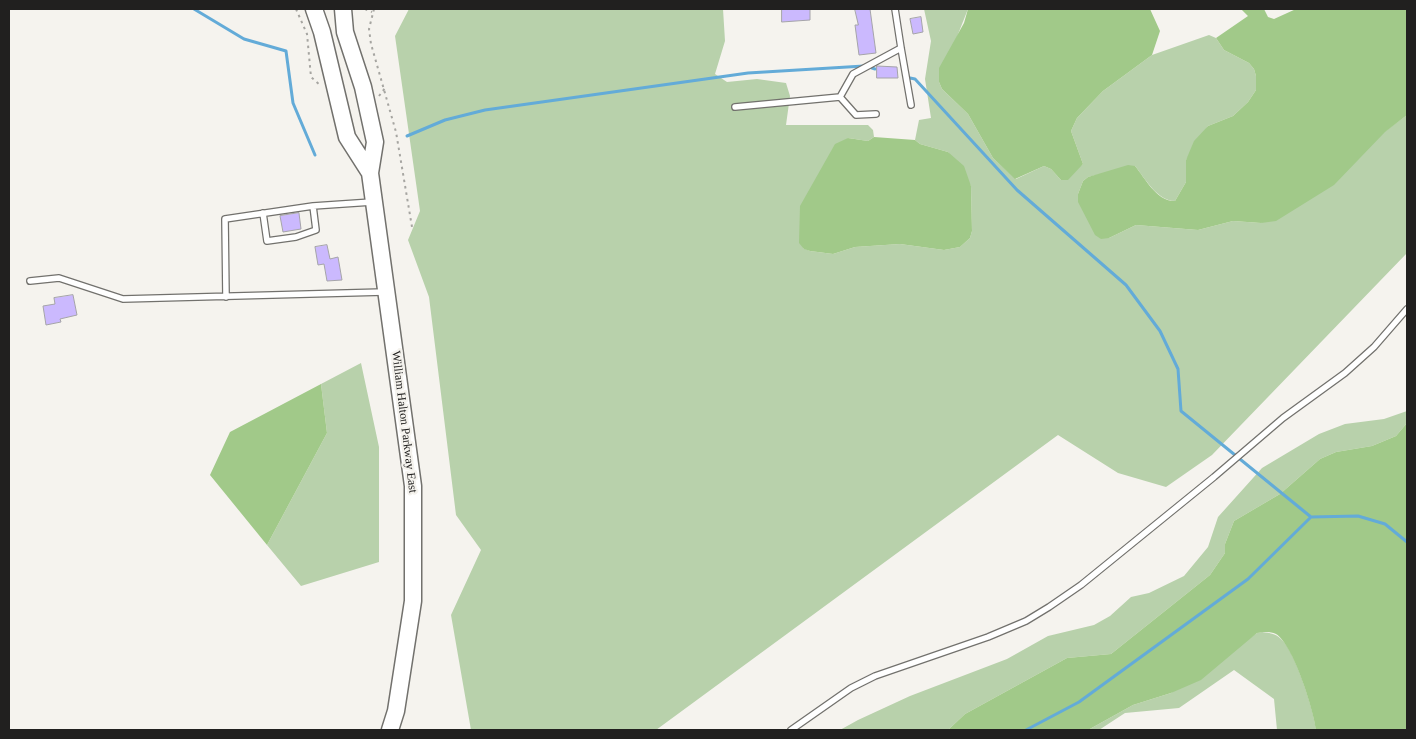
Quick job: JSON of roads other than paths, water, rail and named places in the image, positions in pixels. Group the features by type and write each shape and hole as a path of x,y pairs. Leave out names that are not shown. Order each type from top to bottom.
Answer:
{"main road":[{"name":"William Halton Parkway East","path":"314,9 322,32 347,137 370,173"},
{"name":"William Halton Parkway East","path":"342,9 345,32 363,87 375,142 370,173 413,486 413,601 396,711 390,730"}],"lane":[{"path":"895,9 911,105"},
{"path":"840,97 853,74 900,48"},
{"path":"735,107 840,97"},
{"path":"840,97 856,115 876,114"},
{"path":"226,297 225,219 313,206 374,202"},
{"path":"264,213 267,241 296,237 316,230 313,206"},
{"path":"30,281 59,278 123,299 386,292"},
{"path":"791,730 851,688 875,676 988,637 1026,621 1065,596 1214,477 1283,418 1345,372 1374,347 1407,308"}],"waterway":[{"path":"194,9 244,39 286,51 293,103 315,155"},
{"path":"407,136 445,120 485,110 748,73 864,66"},
{"path":"910,78 915,79 1017,190 1126,285 1160,331 1178,369 1181,411 1311,517 1358,516 1385,524 1407,542"},
{"path":"1026,730 1079,702 1248,579 1311,517"}]}
